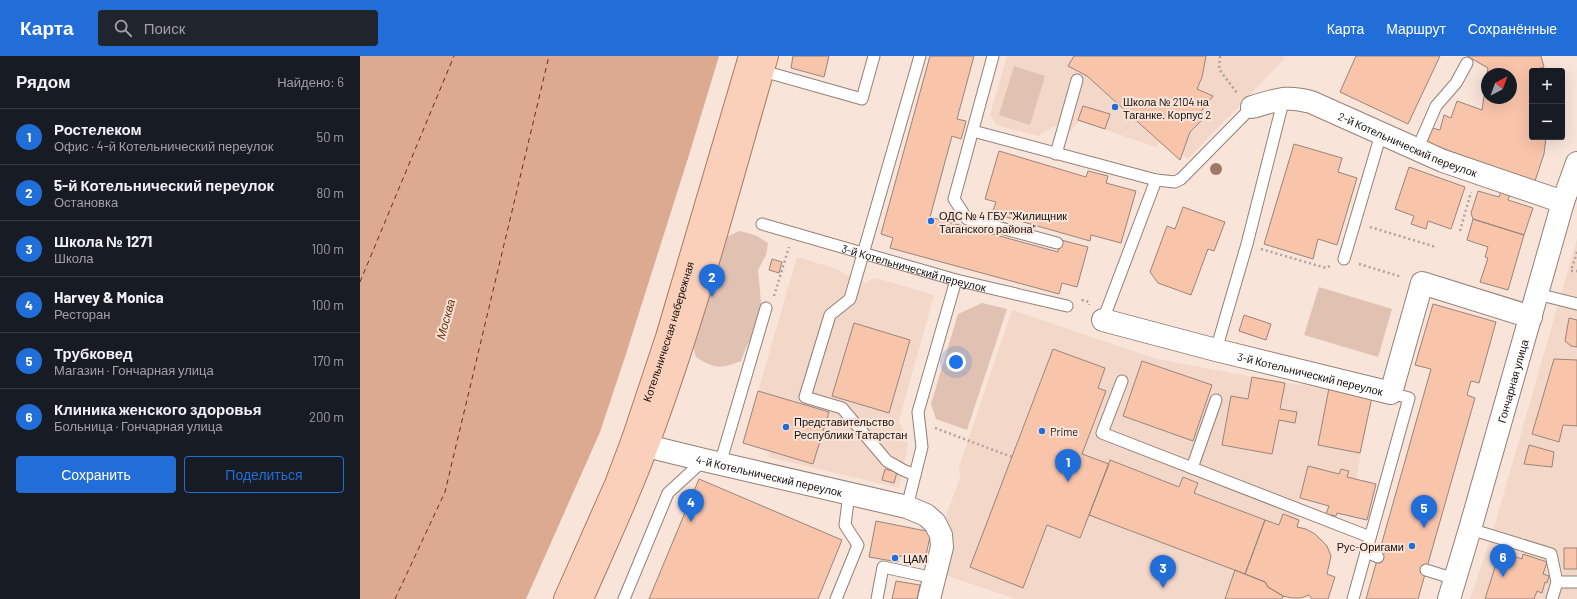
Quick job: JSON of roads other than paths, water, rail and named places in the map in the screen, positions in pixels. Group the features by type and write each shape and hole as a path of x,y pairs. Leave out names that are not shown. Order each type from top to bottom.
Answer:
{"main road":[{"name":"Котельническая набережная","path":"565,599 616,484 640,442 684,341 760,61"},
{"name":"Котельническая набережная","path":"582,599 631,488 640,442"}],"street":[{"name":"2-й Котельнический переулок","path":"1252,107 1284,98 1296,98 1311,102 1417,150 1477,173 1563,202"},
{"name":"Гончарная улица","path":"1452,589 1563,202 1577,163"},
{"name":"3-й Котельнический переулок","path":"1102,320 1391,393 1422,283 1531,317"},
{"name":"4-й Котельнический переулок","path":"640,442 712,462 907,507 926,515 935,523 941,535 942,547 931,589"}],"lane":[{"path":"760,61 862,99 874,56"},
{"path":"915,475 887,461 842,408 805,397 830,315 850,299 862,253 920,56"},
{"path":"993,56 954,199 967,219 1056,243"},
{"path":"1417,150 1436,106 1456,83 1467,63"},
{"path":"1056,154 1077,80"},
{"path":"1216,350 1247,244 1284,98"},
{"path":"973,131 1156,180 1175,182 1181,179 1252,107"},
{"path":"1344,259 1381,134"},
{"path":"1102,320 1156,180"},
{"name":"3-й Котельнический переулок","path":"762,224 956,280 1067,306"},
{"path":"907,507 922,447 918,412 956,280"},
{"path":"1537,294 1577,304"},
{"path":"624,599 668,493 712,462 766,308"},
{"path":"1122,380 1102,434 1370,537"},
{"path":"1353,599 1409,398 1391,393"},
{"path":"1192,468 1216,400"},
{"path":"836,599 858,545 845,525 849,494"},
{"path":"1353,599 1375,520 1358,579"},
{"path":"1470,529 1551,554 1557,582 1552,599"},
{"path":"1366,552 1378,557"},
{"path":"877,599 884,567 931,589"},
{"path":"1426,570 1452,589"},
{"path":"1557,582 1577,582"}],"water":[{"name":"Москва","path":"360,56 719,56 689,155 600,432 526,599 360,599"}],"place":[{"name":"Школа № 2104 на Таганке. Корпус 2","path":"1115,107"},
{"name":"ОДС № 4 ГБУ \"Жилищник Таганского района\"","path":"931,221"},
{"name":"5-й Котельнический переулок","path":"712,297"},
{"name":"Представительство Республики Татарстан","path":"786,427"},
{"name":"Prime","path":"1042,431"},
{"name":"Ростелеком","path":"1068,482"},
{"name":"Harvey & Monica","path":"691,522"},
{"name":"Трубковед","path":"1424,528"},
{"name":"Руc-Оригами","path":"1412,546"},
{"name":"ЦАМ","path":"895,558"},
{"name":"Клиника женского здоровья","path":"1503,577"},
{"name":"Школа № 1271","path":"1163,588"}]}
